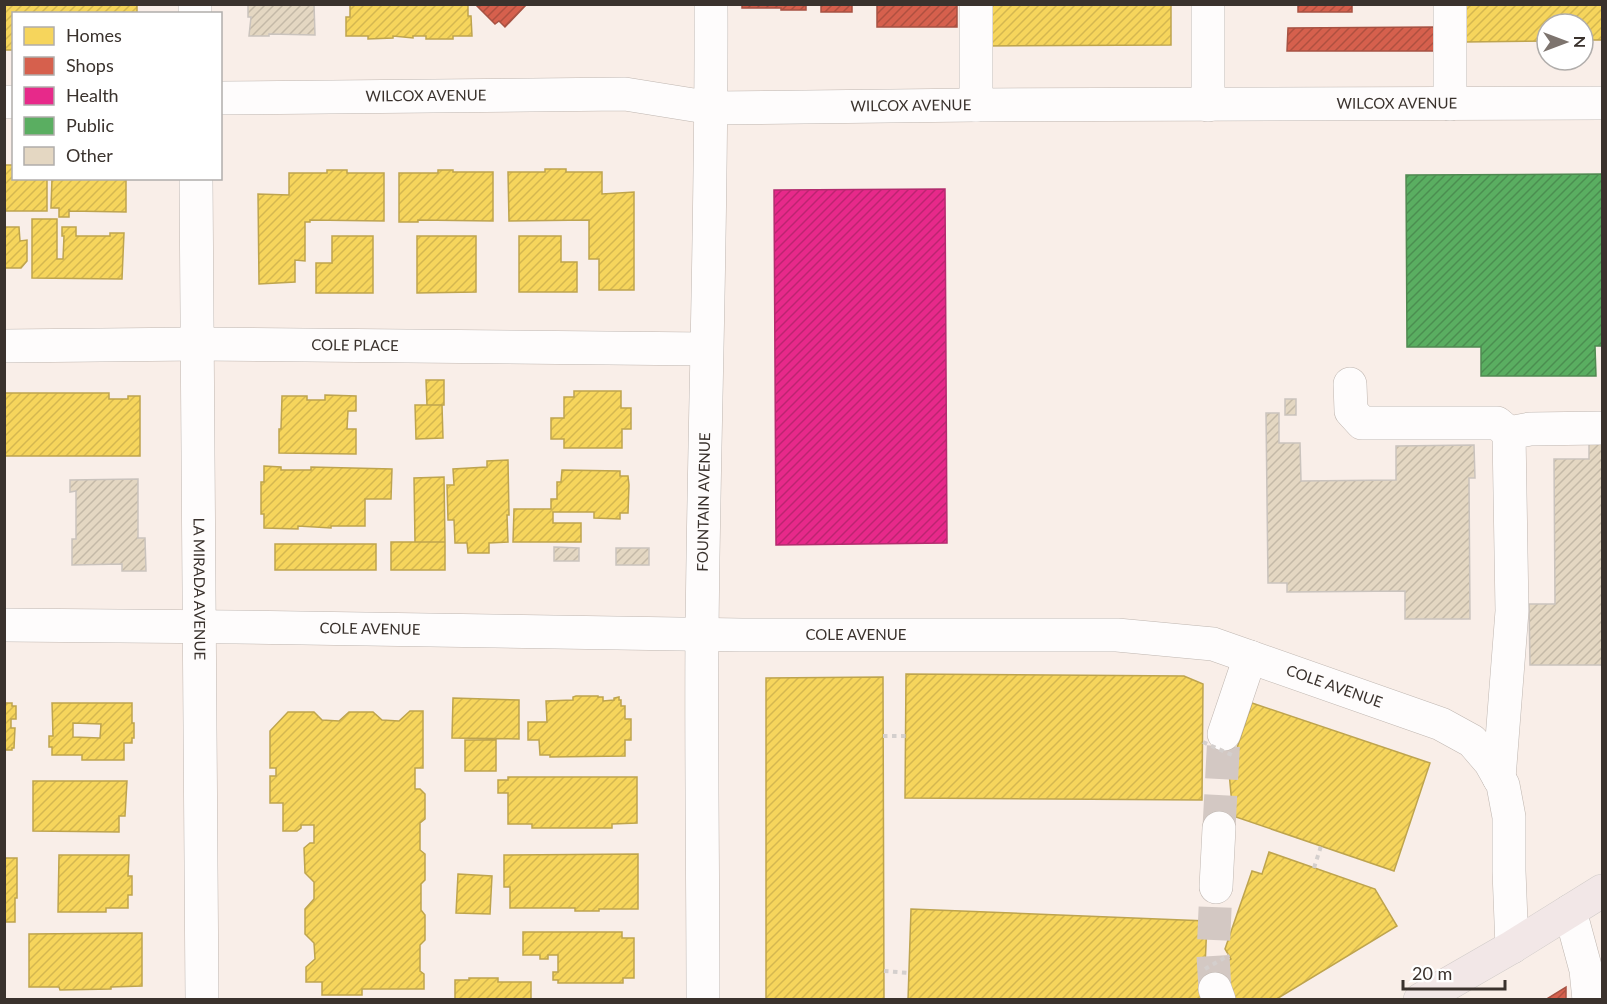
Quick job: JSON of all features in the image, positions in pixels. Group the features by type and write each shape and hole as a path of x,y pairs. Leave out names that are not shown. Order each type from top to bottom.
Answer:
{"main road":[{"path":"1420,999 1512,947 1602,891"}],"street":[{"name":"FOUNTAIN AVENUE","path":"704,999 702,634 712,108 711,4"},
{"path":"976,4 976,105"},
{"path":"1209,4 1209,105"},
{"path":"1450,4 1450,104"},
{"name":"WILCOX AVENUE","path":"222,98 625,94 712,108 1602,103"},
{"name":"LA MIRADA AVENUE","path":"196,180 202,999"},
{"name":"COLE PLACE","path":"4,346 198,344 706,349"},
{"path":"1350,384 1351,411 1362,423 1497,423 1509,433 1512,611 1499,778"},
{"path":"1509,433 1530,429 1602,428"},
{"name":"COLE AVENUE","path":"4,625 702,634 1117,636 1213,644 1441,724 1472,741 1490,762 1503,786 1509,817 1512,947"},
{"path":"1220,744 1250,657"},
{"path":"1216,887 1219,828"},
{"path":"1570,911 1586,970 1589,999"}],"path":[{"path":"883,736 906,736"},
{"path":"1314,868 1321,846"},
{"path":"1213,986 1229,955"},
{"path":"884,971 909,973"}],"building: Homes":[{"path":"4,4 137,4 137,12 12,12 12,50 4,50"},
{"path":"350,4 468,4 472,36 453,36 453,39 393,36 393,38 368,39 368,36 346,36 346,17 350,17"},
{"path":"982,4 1171,4 1171,45 983,46"},
{"path":"1463,4 1602,4 1602,40 1595,40 1595,12 1535,12 1535,41 1464,42"},
{"path":"4,165 12,165 12,180 47,180 47,211 4,211"},
{"path":"545,169 566,169 566,172 602,172 602,194 634,192 634,290 599,290 599,259 589,259 589,220 509,221 508,172 545,172"},
{"path":"327,170 347,170 347,173 384,173 384,221 310,220 310,222 305,222 305,261 295,260 295,282 259,284 258,194 289,195 289,173 327,173"},
{"path":"438,170 493,172 493,221 399,222 399,173 438,173"},
{"path":"52,180 126,180 126,212 70,211 69,209 69,217 59,217 59,208 51,208"},
{"path":"32,219 57,219 57,259 63,259 62,227 76,227 76,236 110,236 110,233 124,233 122,279 32,278"},
{"path":"4,227 19,227 20,241 27,240 27,261 21,268 4,268"},
{"path":"332,236 373,236 373,293 316,293 316,263 332,263"},
{"path":"417,236 476,236 476,292 417,293"},
{"path":"519,236 561,236 561,262 577,262 577,292 519,292"},
{"path":"426,380 444,380 444,405 427,405"},
{"path":"574,391 621,391 621,408 631,408 631,429 622,429 622,448 564,448 564,439 551,439 551,418 564,418 564,397 574,397"},
{"path":"4,393 109,393 109,399 128,399 128,396 140,396 140,456 4,456"},
{"path":"325,395 356,396 356,411 348,411 347,429 356,429 356,454 279,453 282,396 307,396 307,400 325,400"},
{"path":"415,405 442,405 443,438 416,439"},
{"path":"508,460 508,542 489,543 489,553 468,553 467,543 455,543 454,520 448,520 447,485 454,485 453,469 487,467 487,461"},
{"path":"264,466 281,467 281,470 311,470 311,467 392,469 391,499 365,499 365,526 264,528 264,514 261,514 261,482 264,482"},
{"path":"562,470 620,471 620,476 628,476 628,513 620,513 620,519 594,518 594,512 553,512 553,523 581,523 581,542 513,542 514,509 551,509 551,499 557,499 557,482 561,482"},
{"path":"444,477 445,542 415,542 414,478"},
{"path":"391,542 445,542 445,570 391,570"},
{"path":"275,544 376,544 376,570 275,570"},
{"path":"906,674 1184,676 1203,684 1202,800 905,798"},
{"path":"883,677 884,1000 766,1000 766,678"},
{"path":"576,696 598,696 603,697 603,701 619,697 621,706 625,706 625,719 631,719 631,740 625,740 625,756 550,757 550,755 540,755 539,740 528,740 528,722 547,722 546,701 573,700"},
{"path":"453,698 519,700 519,739 452,738"},
{"path":"4,703 12,703 12,706 16,706 16,719 11,719 11,728 15,728 12,750 4,750"},
{"path":"52,703 132,703 134,738 132,738 132,743 124,743 124,760 82,760 82,755 52,755 49,736 53,736","holes":["73,723 101,724 100,738 73,737"]},
{"path":"1252,703 1430,763 1394,871 1233,816 1229,772"},
{"path":"410,711 423,711 423,768 415,768 415,789 420,789 425,794 425,819 420,823 420,850 425,854 425,880 421,884 421,910 425,915 425,940 420,945 420,971 424,974 424,989 362,989 362,995 322,995 322,982 306,982 306,967 315,959 314,943 305,934 305,909 314,899 314,882 305,873 304,848 314,843 314,825 301,825 297,831 283,831 283,803 270,803 270,776 276,776 276,768 270,768 270,731 288,712 314,712 322,720 339,721 349,712 373,712 382,720 399,721"},
{"path":"465,740 496,740 496,771 465,771"},
{"path":"508,777 637,777 637,823 612,824 612,828 532,828 532,824 508,824 508,793 498,793 498,780 508,780"},
{"path":"33,781 127,781 125,816 119,816 119,832 33,831"},
{"path":"1269,852 1375,889 1397,926 1275,1000 1227,1000 1210,972 1231,959 1225,949 1252,871 1262,874"},
{"path":"638,854 638,909 575,911 575,908 510,908 510,887 504,887 504,855"},
{"path":"59,855 129,855 128,876 132,876 132,895 128,895 128,908 106,908 106,912 58,912"},
{"path":"4,858 17,858 15,922 4,922"},
{"path":"458,874 492,876 490,914 456,913"},
{"path":"911,909 1207,921 1204,991 1201,1000 908,1000"},
{"path":"523,932 622,932 622,938 634,938 634,978 623,978 623,983 558,983 558,980 553,980 553,972 558,972 558,955 548,955 548,959 540,959 540,955 523,955"},
{"path":"142,933 142,986 60,990 59,987 29,987 29,934"},
{"path":"469,978 498,978 498,982 531,982 531,1000 455,1000 455,980 469,980"}],"building: Shops":[{"path":"475,4 527,4 505,27 499,21 495,24"},
{"path":"742,4 806,4 806,10 742,8"},
{"path":"821,4 852,4 852,12 821,12"},
{"path":"877,4 957,4 957,27 877,27"},
{"path":"1298,4 1352,4 1352,12 1298,12"},
{"path":"1435,27 1435,51 1287,51 1288,28"},
{"path":"1566,987 1566,1000 1545,1000"}],"building: Health":[{"path":"945,189 947,543 776,545 774,190"}],"building: Public":[{"path":"1602,174 1602,346 1595,346 1596,376 1481,376 1481,347 1407,347 1406,175"}],"building: Other":[{"path":"248,4 314,4 315,35 249,36 251,17 248,17"},
{"path":"1285,399 1296,399 1296,415 1285,415"},
{"path":"1266,413 1279,413 1279,443 1300,443 1301,481 1396,480 1396,446 1474,445 1475,478 1469,478 1470,619 1405,619 1405,591 1287,592 1287,583 1268,583"},
{"path":"1589,444 1602,444 1602,665 1530,665 1529,604 1555,604 1554,459 1589,459"},
{"path":"138,479 138,538 145,538 146,571 122,571 122,564 72,565 72,539 76,539 76,491 70,492 70,480"},
{"path":"554,547 579,548 579,561 554,561"},
{"path":"616,548 649,548 649,565 616,565"}],"tunnel":[{"path":"1219,828 1224,734"},
{"path":"1215,989 1213,956 1216,887"}]}
